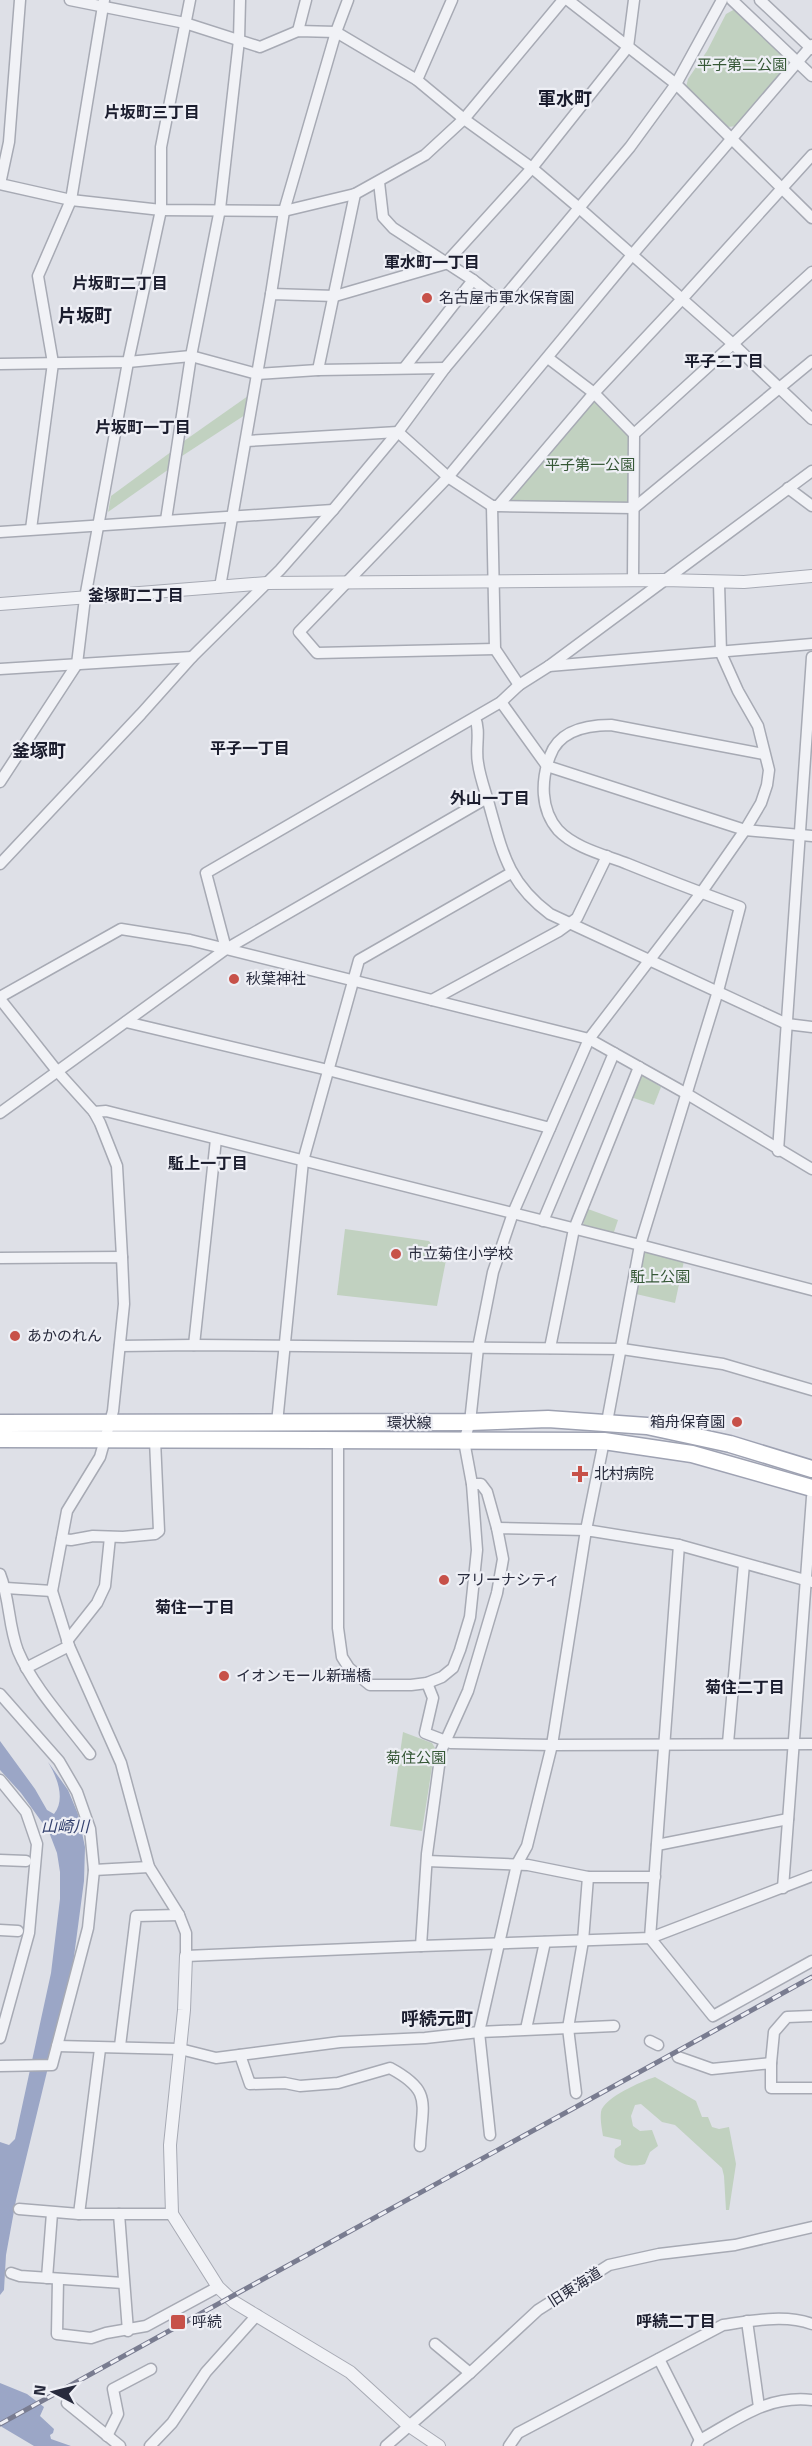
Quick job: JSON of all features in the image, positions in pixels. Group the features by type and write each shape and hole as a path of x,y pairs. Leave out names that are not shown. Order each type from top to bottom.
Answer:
{"main road":[{"name":"環状線","path":"0,1423 277,1424 548,1419 607,1422 647,1426 687,1434 812,1469"},
{"name":"環状線","path":"0,1439 603,1442 692,1454 812,1488"}],"street":[{"path":"20,0 9,142 0,184 71,200 161,210 284,211 355,194 425,155 464,119 563,0"},
{"path":"70,0 104,3 185,23 260,47 298,31 336,32 417,80 464,119 532,168 733,344 812,419"},
{"path":"0,782 76,664 85,598 128,362 161,210 162,147 190,0"},
{"path":"166,520 191,356 220,209 239,40 240,0"},
{"path":"298,31 306,0"},
{"path":"220,587 272,294 284,211 336,32 348,0"},
{"path":"417,80 452,0"},
{"path":"568,0 676,84 812,218"},
{"path":"272,294 335,296 445,264 532,168 628,47 634,0"},
{"path":"1,860 141,714 192,657 267,583 333,510 398,432 500,302 630,147 676,84 722,0"},
{"path":"732,0 812,76"},
{"path":"495,649 317,653 299,632 448,477 730,138 811,47 760,0"},
{"path":"31,529 53,363 38,276 71,200 104,3"},
{"path":"519,685 495,649 493,583 495,506 594,393 812,155"},
{"path":"379,182 383,217 393,228 445,264 473,280 500,302"},
{"path":"318,370 355,194"},
{"path":"634,434 812,272"},
{"path":"405,367 473,280"},
{"path":"0,364 128,362 191,356 257,374 405,367 446,368"},
{"path":"548,358 594,393 634,434 633,580"},
{"path":"246,441 398,432 448,477 495,506 634,508 812,361"},
{"path":"226,949 206,873 501,702 519,685 549,666 812,471"},
{"path":"788,488 812,506"},
{"path":"0,532 333,510"},
{"path":"0,604 267,583 347,581 493,583 633,580 719,583 812,576"},
{"path":"338,1441 338,1628 342,1656 349,1668 370,1685 428,1683 442,1677 453,1668 470,1617 477,1550 472,1484 464,1441 470,1422 478,1348 493,1272 513,1213 589,1039 701,893 745,830 767,785 769,770 758,726 738,691 721,653 719,583"},
{"path":"549,666 812,644"},
{"path":"0,669 192,657"},
{"path":"778,1151 812,657"},
{"path":"501,702 547,766 745,830 812,836"},
{"path":"475,718 479,725 477,761 502,852 511,873 537,904 550,914 570,924 787,1024 812,1027"},
{"path":"607,1422 640,1245 718,991 740,907 569,839 558,829 548,813 543,792 547,766 550,754 557,743 568,734 594,725 611,725 764,754"},
{"path":"0,1113 226,949 487,798"},
{"path":"432,1000 570,924 577,918 607,856"},
{"path":"277,1424 303,1161 358,960 511,873"},
{"path":"440,2446 408,2425 350,2372 234,2302 218,2287 172,2214 170,2145 180,2049 186,1933 179,1915 149,1867 121,1763 68,1643 52,1591 67,1511 100,1457 113,1411 124,1304 117,1166 94,1112 57,1071 1,995 121,929 190,940 589,1039 687,1094 778,1151 812,1169"},
{"path":"126,1022 550,1128"},
{"path":"543,1221 614,1053"},
{"path":"550,1348 574,1229 639,1067"},
{"path":"94,1112 106,1111 812,1290"},
{"path":"194,1345 216,1139"},
{"path":"0,1258 122,1257"},
{"path":"120,1346 622,1349 723,1364 812,1390"},
{"path":"62,1539 146,1535 159,1531 155,1440"},
{"path":"490,2135 479,2032 517,1864 527,1846 552,1745 586,1530 603,1442"},
{"path":"421,1946 427,1861 444,1741 468,1691 497,1593 503,1559 487,1492 481,1484 472,1484"},
{"path":"783,1888 793,1745 809,1581 812,1497"},
{"path":"497,1528 586,1530 679,1545 809,1581"},
{"path":"26,1668 68,1643 97,1603 105,1586 110,1537"},
{"path":"679,1545 650,1938 713,2016 812,1961"},
{"path":"728,1743 744,1564"},
{"path":"0,1574 6,1588 8,1621 26,1668 90,1754"},
{"path":"6,1588 52,1591"},
{"path":"428,1683 433,1698 425,1733 444,1741 552,1745 812,1744"},
{"path":"0,1694 59,1761 77,1792 90,1828 94,1870 88,1928 52,2065 0,2066"},
{"path":"0,1780 26,1812 37,1844 28,1933 0,2038"},
{"path":"657,1845 788,1819"},
{"path":"0,1860 26,1861"},
{"path":"427,1861 517,1864 588,1877 655,1877"},
{"path":"94,1870 149,1867"},
{"path":"186,1956 650,1938 812,1876"},
{"path":"576,2093 568,2028 583,1941 588,1877"},
{"path":"120,2046 136,1916 179,1915"},
{"path":"0,1930 18,1931"},
{"path":"526,2029 545,1942"},
{"path":"812,2016 788,2017 774,2032 771,2063 771,2088 812,2088"},
{"path":"57,2046 100,2049 120,2046 180,2049 216,2058 340,2042 425,2038 526,2029 614,2026"},
{"path":"79,2214 100,2049"},
{"path":"240,2055 249,2084 285,2083 300,2086 338,2083 390,2068 419,2088 423,2098 420,2146"},
{"path":"678,2058 712,2069 771,2063"},
{"path":"19,2209 79,2214 172,2214"},
{"path":"52,2213 52,2279 57,2334 91,2338 146,2326 218,2287"},
{"path":"119,2214 128,2331"},
{"name":"旧東海道","path":"386,2446 538,2310 609,2265 659,2254 735,2245 812,2227"},
{"path":"11,2273 52,2279 123,2283"},
{"path":"150,2446 172,2423 206,2372 257,2314"},
{"path":"509,2446 518,2433 723,2325 747,2321 781,2320 803,2321 812,2324"},
{"path":"747,2321 759,2407"},
{"path":"435,2344 470,2373"},
{"path":"659,2359 699,2443 759,2407 793,2398 812,2400"},
{"path":"107,2436 118,2414 113,2389 151,2368"},
{"path":"67,2403 120,2446"}],"green space":[{"name":"平子第二公園","path":"735,9 792,59 791,67 738,126 727,127 686,87 688,79 707,51 726,14"},
{"path":"248,396 245,415 182,456 184,441"},
{"name":"平子第一公園","path":"593,396 632,436 631,507 501,506"},
{"path":"175,449 172,467 108,512 111,496"},
{"path":"636,1072 661,1087 654,1105 628,1096"},
{"path":"588,1209 618,1220 613,1235 582,1228"},
{"path":"345,1229 429,1241 434,1247 448,1250 437,1306 337,1295"},
{"name":"駈上公園","path":"644,1250 684,1261 675,1303 636,1294"},
{"name":"菊住公園","path":"403,1732 432,1743 435,1748 422,1831 390,1826"},
{"path":"655,2077 696,2101 702,2117 708,2117 712,2127 719,2129 729,2127 736,2164 729,2210 726,2210 722,2168 675,2125 662,2122 641,2104 635,2105 631,2116 633,2126 640,2131 652,2130 658,2146 650,2152 645,2164 628,2165 614,2157 615,2149 621,2145 621,2140 603,2136 601,2112 603,2107 624,2091"}],"water":[{"name":"山崎川","path":"0,1741 35,1789 47,1810 54,1814 58,1808 60,1795 57,1781 48,1762 68,1790 78,1814 85,1847 84,1881 73,1964 16,2200 6,2255 4,2290 0,2295 0,2142 9,2145 15,2139 51,1973 60,1899 60,1872 57,1853 49,1832 21,1793 0,1770"},
{"path":"0,2383 27,2394 44,2407 40,2416 54,2429 50,2435 51,2439 71,2446 34,2446 2,2427 0,2425"}],"railway":[{"path":"0,2424 812,1977"}],"place":[{"name":"名古屋市軍水保育園","path":"427,298"},
{"name":"秋葉神社","path":"234,979"},
{"name":"市立菊住小学校","path":"396,1254"},
{"name":"あかのれん","path":"15,1336"},
{"name":"箱舟保育園","path":"737,1422"},
{"name":"北村病院","path":"580,1474"},
{"name":"アリーナシティ","path":"444,1580"},
{"name":"イオンモール新瑞橋","path":"224,1676"},
{"name":"呼続","path":"178,2322"}],"district":[{"name":"軍水町","path":"565,99"},
{"name":"片坂町三丁目","path":"152,112"},
{"name":"軍水町一丁目","path":"432,262"},
{"name":"片坂町二丁目","path":"120,283"},
{"name":"片坂町","path":"85,316"},
{"name":"平子二丁目","path":"724,361"},
{"name":"片坂町一丁目","path":"143,427"},
{"name":"釜塚町二丁目","path":"136,595"},
{"name":"平子一丁目","path":"250,748"},
{"name":"釜塚町","path":"39,751"},
{"name":"外山一丁目","path":"490,798"},
{"name":"駈上一丁目","path":"208,1163"},
{"name":"菊住一丁目","path":"195,1607"},
{"name":"菊住二丁目","path":"745,1687"},
{"name":"呼続元町","path":"437,2019"},
{"name":"呼続二丁目","path":"676,2321"}]}
